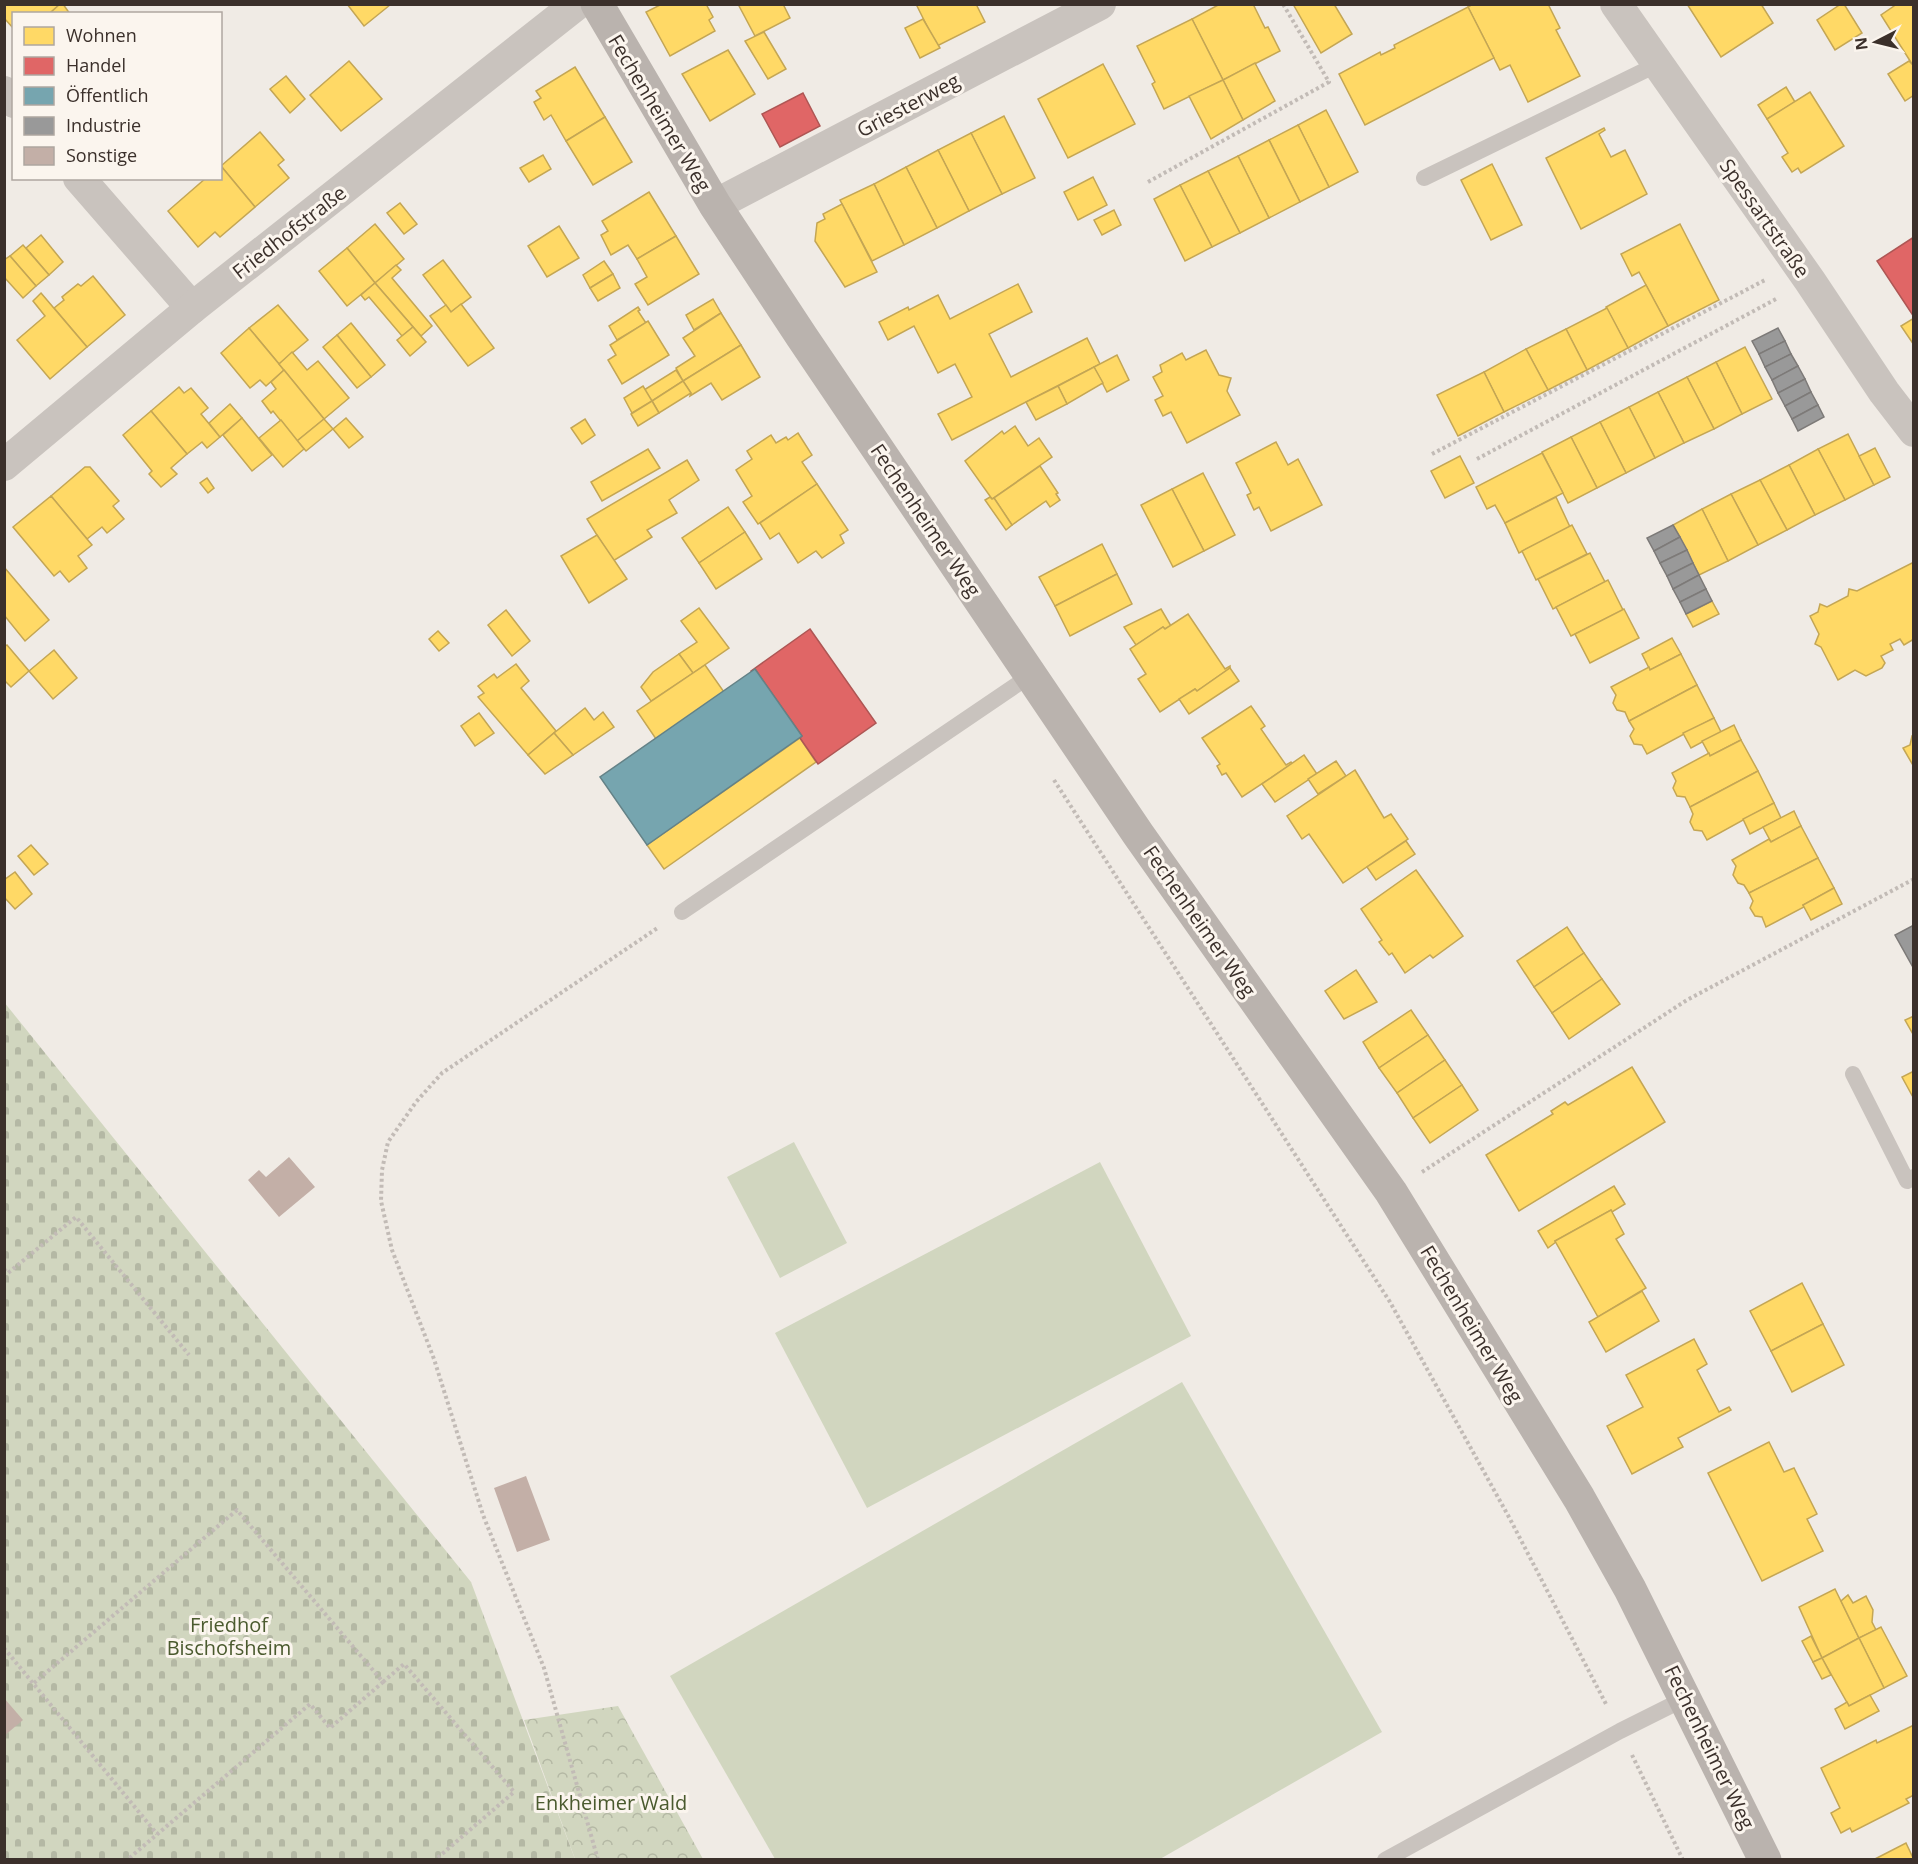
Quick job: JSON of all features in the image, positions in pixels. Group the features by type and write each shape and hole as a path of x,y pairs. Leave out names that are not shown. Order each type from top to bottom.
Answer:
{"street":[{"name":"Friedhofstraße","path":"4,465 192,308 577,4"},
{"name":"Fechenheimer Weg","path":"597,4 715,205 808,347 1145,844 1391,1192 1579,1498 1630,1589 1765,1860"},
{"name":"Griesterweg","path":"715,205 1100,4"},
{"name":"Spessartstraße","path":"1616,4 1884,392 1914,431"},
{"path":"82,180 192,308"}],"lane":[{"path":"1424,178 1658,64"},
{"path":"682,912 1031,675"},
{"path":"1853,1074 1907,1181 1914,1177"},
{"path":"1385,1860 1620,1731 1686,1698"}],"path":[{"path":"1148,182 1329,82 1283,4"},
{"path":"1432,454 1803,272"},
{"path":"1478,459 1803,272"},
{"path":"1052,776 1389,1302 1510,1519 1620,1731 1683,1860"},
{"path":"1391,1192 1687,1000 1914,879"},
{"path":"598,1860 544,1668 483,1515 434,1359 392,1250 381,1201 382,1170 388,1142 416,1102 442,1073 682,912"},
{"path":"6,1273 76,1217 189,1355"},
{"path":"33,1683 237,1510 383,1682"},
{"path":"4,1648 157,1834"},
{"path":"127,1860 310,1704 330,1728 405,1664 514,1792 435,1860"},
{"path":"132,1855 136,1860"}],"green space":[{"name":"Friedhof Bischofsheim","path":"4,1002 471,1582 575,1859 5,1859"},
{"path":"794,1142 847,1243 780,1278 727,1177"},
{"path":"1100,1162 1191,1336 867,1508 775,1333"},
{"path":"1182,1382 1382,1732 1160,1859 775,1859 670,1676"},
{"name":"Enkheimer Wald","path":"618,1706 703,1859 575,1859 524,1720"}],"building: Wohnen":[{"path":"4,4 60,4 51,12 12,12 12,27 4,18"},
{"path":"63,4 69,12 51,12"},
{"path":"347,4 390,4 390,5 364,26"},
{"path":"662,4 706,4 713,17 709,20 715,31 670,56 646,12"},
{"path":"738,4 783,4 790,18 755,36"},
{"path":"916,4 976,4 985,22 937,46"},
{"path":"1220,4 1253,4 1280,51 1223,80 1192,19"},
{"path":"1293,4 1334,4 1352,34 1321,53"},
{"path":"1473,4 1548,4 1560,28 1556,30 1580,76 1528,102 1510,65 1500,70 1468,7"},
{"path":"1687,4 1761,4 1773,23 1721,57"},
{"path":"1844,4 1862,33 1835,50 1817,20"},
{"path":"1893,4 1914,4 1914,63 1912,64 1881,15 1894,6"},
{"path":"1468,7 1494,58 1365,125 1339,74 1380,52 1381,55 1395,48 1394,45"},
{"path":"923,19 940,48 920,58 905,28"},
{"path":"1192,19 1223,80 1164,109 1152,84 1155,82 1137,46"},
{"path":"764,32 786,69 768,79 745,41"},
{"path":"728,50 755,94 710,121 682,74"},
{"path":"349,61 382,99 341,131 310,95"},
{"path":"1909,61 1914,63 1914,95 1905,101 1888,74"},
{"path":"1255,63 1275,101 1243,120 1223,80"},
{"path":"1103,64 1135,124 1068,158 1038,99"},
{"path":"575,67 605,117 566,141 551,115 544,120 534,102 541,98 536,91"},
{"path":"286,76 305,99 290,113 270,89"},
{"path":"1223,80 1243,120 1211,139 1189,96"},
{"path":"1786,87 1795,102 1767,119 1758,105"},
{"path":"1810,92 1844,146 1801,173 1798,168 1792,172 1782,157 1788,153 1767,119"},
{"path":"1326,110 1358,172 1329,187 1298,125"},
{"path":"1004,116 1035,178 1002,194 971,133"},
{"path":"605,117 632,162 593,185 566,141"},
{"path":"1298,125 1329,187 1300,202 1269,140"},
{"path":"1604,128 1605,130 1599,134 1611,157 1625,150 1647,194 1581,229 1546,158"},
{"path":"260,132 284,160 278,165 289,178 255,207 222,165"},
{"path":"971,133 1002,194 969,211 938,150"},
{"path":"1269,140 1300,202 1269,218 1238,156"},
{"path":"938,150 969,211 937,228 906,167"},
{"path":"543,155 551,169 529,182 520,168"},
{"path":"1238,156 1269,218 1240,233 1208,171"},
{"path":"1492,164 1522,225 1491,240 1461,180"},
{"path":"222,167 255,207 220,237 215,232 198,247 168,211 204,180 222,180"},
{"path":"906,167 937,228 904,245 874,184"},
{"path":"1208,171 1240,233 1212,247 1180,185"},
{"path":"1093,177 1107,205 1078,220 1064,192"},
{"path":"874,184 904,245 872,261 840,200"},
{"path":"1180,185 1212,247 1185,261 1154,199"},
{"path":"649,192 676,236 637,259 628,245 611,255 601,235 608,231 602,221"},
{"path":"400,203 417,224 404,234 387,213"},
{"path":"842,204 877,272 845,287 815,241 817,223 825,219 823,214"},
{"path":"1114,210 1121,225 1102,235 1094,220"},
{"path":"375,224 404,259 375,283 347,248"},
{"path":"1680,224 1719,300 1668,326 1639,272 1632,276 1621,254"},
{"path":"559,226 579,258 547,277 528,246"},
{"path":"41,235 63,262 49,275 26,248"},
{"path":"676,236 699,274 648,305 635,284 647,277 637,259"},
{"path":"23,245 49,275 36,286 10,256"},
{"path":"347,248 375,283 347,306 319,271"},
{"path":"10,256 36,286 23,298 4,277 4,260"},
{"path":"443,260 471,297 451,312 423,275"},
{"path":"604,261 613,274 590,288 583,275"},
{"path":"396,265 401,270 392,278 432,326 421,336 375,283"},
{"path":"613,274 620,288 598,301 590,288"},
{"path":"93,276 125,315 87,347 54,308 64,300 62,297"},
{"path":"375,283 413,327 402,336 369,297 365,300 361,295"},
{"path":"1018,284 1032,312 989,334 1011,377 1087,338 1100,364 952,440 938,414 972,397 955,364 938,373 914,326 888,340 879,322 938,295 950,319"},
{"path":"1646,285 1668,326 1628,348 1606,307"},
{"path":"41,293 87,347 50,379 17,340 45,316 33,301"},
{"path":"713,299 721,313 694,330 686,315"},
{"path":"461,304 494,348 468,366 430,316 446,305 451,312"},
{"path":"278,305 308,340 279,364 249,328"},
{"path":"638,307 646,323 617,340 609,326"},
{"path":"1607,308 1628,348 1587,370 1566,329"},
{"path":"721,313 741,345 683,381 676,368 695,356 683,338"},
{"path":"1914,318 1914,345 1901,326"},
{"path":"648,321 669,355 622,384 608,360 616,355 610,345"},
{"path":"351,323 385,365 371,377 337,335"},
{"path":"413,327 426,342 410,356 397,340"},
{"path":"249,328 284,370 266,386 260,380 250,388 221,353"},
{"path":"1566,329 1587,370 1548,390 1526,349"},
{"path":"337,335 371,377 357,388 323,347"},
{"path":"741,345 760,377 722,400 711,383 690,396 691,393 683,381"},
{"path":"1745,347 1772,399 1742,414 1716,362"},
{"path":"1526,349 1548,390 1504,412 1484,372"},
{"path":"1206,350 1219,375 1231,378 1227,391 1240,415 1187,443 1171,412 1163,416 1155,400 1163,396 1153,377 1162,372 1160,365 1182,353 1186,360"},
{"path":"292,352 307,370 318,361 349,398 324,419 279,364"},
{"path":"1117,355 1129,380 1107,392 1094,367"},
{"path":"1716,362 1742,414 1714,429 1687,377"},
{"path":"1094,367 1103,383 1067,404 1058,386"},
{"path":"284,370 324,419 297,441 262,401 276,389 271,382"},
{"path":"676,370 683,381 652,401 644,390"},
{"path":"1484,372 1504,412 1458,436 1437,395"},
{"path":"1687,377 1714,429 1684,443 1658,392"},
{"path":"683,381 691,393 659,413 652,401"},
{"path":"643,386 652,401 632,413 624,398"},
{"path":"1058,386 1067,404 1036,420 1026,402"},
{"path":"179,387 184,393 191,388 208,408 201,414 220,437 207,448 202,442 187,454 151,411"},
{"path":"1658,392 1684,443 1655,458 1629,407"},
{"path":"652,401 659,413 638,426 631,414"},
{"path":"230,404 242,418 220,437 209,423"},
{"path":"1629,407 1655,458 1626,473 1600,422"},
{"path":"151,411 187,454 171,468 177,474 161,487 149,474 152,471 123,435"},
{"path":"242,418 272,455 252,471 223,435"},
{"path":"346,418 363,437 349,448 333,429"},
{"path":"324,419 333,429 306,451 297,441"},
{"path":"585,419 595,435 582,444 571,428"},
{"path":"281,420 304,449 283,467 259,438"},
{"path":"1600,422 1626,473 1597,488 1571,437"},
{"path":"1015,426 1028,446 1039,438 1052,457 992,499 965,461 1002,431 1004,434"},
{"path":"798,433 812,455 802,462 817,484 758,524 743,502 752,496 736,470 752,459 747,451 771,435 776,443 786,437 788,440"},
{"path":"1848,434 1874,485 1845,500 1818,449"},
{"path":"1571,437 1597,488 1568,503 1542,452"},
{"path":"1276,442 1288,465 1298,459 1322,505 1271,531 1259,507 1254,510 1247,495 1251,493 1236,463"},
{"path":"1875,448 1890,477 1874,485 1859,456"},
{"path":"648,449 660,468 602,501 591,482"},
{"path":"1818,449 1845,500 1815,515 1789,465"},
{"path":"1542,453 1563,493 1505,523 1495,505 1487,509 1476,487"},
{"path":"1460,456 1474,483 1445,498 1431,471"},
{"path":"687,460 699,480 669,500 677,513 647,530 652,537 613,561 587,519"},
{"path":"1789,465 1815,515 1787,530 1760,480"},
{"path":"1040,466 1058,493 1056,494 1060,500 1050,507 1046,501 1012,525 994,498"},
{"path":"85,467 90,467 119,501 113,506 124,519 107,533 102,527 87,539 51,496"},
{"path":"1203,473 1235,535 1204,551 1172,489"},
{"path":"207,478 214,488 208,493 200,483"},
{"path":"1760,480 1787,530 1758,545 1731,494"},
{"path":"817,484 848,530 840,535 844,543 822,558 816,551 798,563 779,533 770,539 760,523"},
{"path":"1172,489 1204,551 1173,567 1141,505"},
{"path":"1731,494 1758,545 1728,561 1702,509"},
{"path":"51,496 92,545 78,556 87,568 69,582 60,571 54,576 13,527"},
{"path":"990,497 994,498 1012,525 1006,530 985,500"},
{"path":"1556,497 1570,527 1519,553 1505,523"},
{"path":"728,507 745,532 699,563 682,538"},
{"path":"1702,509 1728,561 1699,575 1673,525"},
{"path":"1572,525 1587,554 1536,580 1522,551"},
{"path":"745,532 762,559 716,589 699,563"},
{"path":"597,535 627,579 589,603 561,556"},
{"path":"1102,544 1117,574 1055,606 1039,577"},
{"path":"1590,553 1605,582 1553,609 1538,579"},
{"path":"1914,562 1914,639 1904,645 1900,639 1890,644 1893,650 1881,656 1885,663 1882,668 1866,676 1855,670 1838,680 1821,647 1815,644 1819,634 1810,616 1818,612 1820,604 1827,607 1848,596 1849,589 1857,591"},
{"path":"4,567 49,620 25,641 4,615"},
{"path":"1117,574 1132,604 1070,636 1055,606"},
{"path":"1608,580 1623,610 1571,636 1556,607"},
{"path":"1712,601 1719,614 1693,627 1686,614"},
{"path":"699,608 729,648 693,673 679,654 697,642 681,621"},
{"path":"1161,609 1171,626 1165,629 1163,627 1136,645 1124,627"},
{"path":"1624,609 1639,638 1590,663 1575,634"},
{"path":"506,610 530,641 512,656 488,625"},
{"path":"1188,614 1225,669 1230,666 1230,668 1197,691 1195,689 1160,712 1138,679 1146,674 1130,649"},
{"path":"438,631 449,643 439,651 429,639"},
{"path":"1672,638 1681,654 1650,670 1642,654"},
{"path":"7,645 29,671 11,687 4,680 4,647"},
{"path":"54,650 77,678 53,699 29,671"},
{"path":"679,654 693,673 651,701 641,687 653,672"},
{"path":"1681,654 1697,685 1629,721 1625,712 1617,710 1613,703 1616,695 1611,687 1649,667 1650,670"},
{"path":"516,664 529,681 521,688 556,731 528,755 478,697 484,693 478,686 494,674 497,678"},
{"path":"705,665 724,692 656,739 637,711"},
{"path":"1230,668 1239,681 1189,714 1179,699 1195,689 1197,691"},
{"path":"1697,685 1714,718 1647,754 1642,745 1634,744 1630,736 1634,729 1629,721"},
{"path":"1251,706 1265,726 1261,729 1286,765 1291,762 1292,764 1242,797 1226,773 1222,775 1217,766 1220,764 1202,738"},
{"path":"585,708 594,720 603,712 614,727 573,755 554,733"},
{"path":"479,713 494,733 475,746 461,726"},
{"path":"1714,718 1721,732 1691,748 1683,733"},
{"path":"1734,725 1741,740 1710,756 1702,741"},
{"path":"554,733 573,755 545,774 528,755"},
{"path":"1912,736 1914,737 1914,767 1903,748 1910,745"},
{"path":"800,738 816,762 664,869 647,845"},
{"path":"1741,740 1758,771 1690,807 1685,797 1677,796 1673,788 1676,781 1672,773 1709,753 1710,756"},
{"path":"1304,755 1317,774 1275,802 1262,784"},
{"path":"1336,761 1346,776 1318,794 1308,779"},
{"path":"1355,770 1384,818 1391,814 1408,839 1343,883 1309,834 1302,839 1287,816"},
{"path":"1758,771 1774,803 1707,840 1702,831 1694,830 1690,822 1693,814 1690,807"},
{"path":"1774,803 1781,818 1750,834 1743,819"},
{"path":"1794,811 1801,826 1771,842 1763,827"},
{"path":"1801,826 1818,858 1749,893 1744,885 1738,883 1733,875 1736,866 1732,860 1769,839 1771,842"},
{"path":"1406,841 1415,854 1376,880 1367,867"},
{"path":"31,845 48,864 34,875 18,856"},
{"path":"1818,858 1834,888 1766,927 1762,917 1755,916 1750,908 1753,901 1749,893"},
{"path":"1416,870 1463,936 1433,958 1430,955 1405,973 1392,953 1389,955 1379,942 1382,940 1361,909"},
{"path":"15,872 32,894 15,909 4,897 4,880"},
{"path":"1834,888 1842,904 1811,920 1803,905"},
{"path":"1567,927 1584,953 1534,987 1517,961"},
{"path":"1584,953 1602,979 1552,1013 1534,987"},
{"path":"1356,970 1377,1002 1344,1019 1325,991"},
{"path":"1602,979 1620,1004 1569,1039 1552,1013"},
{"path":"1411,1010 1428,1035 1379,1068 1363,1042"},
{"path":"1914,1016 1914,1036 1905,1020"},
{"path":"1428,1035 1445,1060 1397,1093 1379,1068"},
{"path":"1445,1060 1462,1085 1413,1118 1397,1093"},
{"path":"1632,1067 1665,1122 1519,1211 1486,1155 1553,1114 1551,1111 1565,1102 1568,1105"},
{"path":"1914,1071 1914,1099 1902,1077"},
{"path":"1462,1085 1478,1110 1430,1143 1413,1118"},
{"path":"1614,1186 1625,1204 1555,1241 1548,1248 1538,1231"},
{"path":"1611,1210 1624,1234 1616,1239 1646,1288 1598,1317 1555,1241"},
{"path":"1802,1283 1823,1324 1771,1351 1750,1311"},
{"path":"1642,1291 1659,1321 1606,1352 1589,1322"},
{"path":"1823,1324 1844,1365 1792,1392 1771,1351"},
{"path":"1694,1339 1707,1364 1697,1370 1719,1412 1729,1407 1731,1410 1678,1438 1683,1447 1632,1474 1607,1426 1643,1407 1626,1375"},
{"path":"1769,1442 1784,1472 1794,1468 1817,1514 1807,1519 1823,1551 1762,1581 1708,1473"},
{"path":"1835,1589 1859,1638 1822,1658 1799,1607"},
{"path":"1848,1595 1853,1603 1866,1596 1873,1610 1872,1622 1876,1630 1859,1638 1841,1601"},
{"path":"1881,1627 1907,1676 1884,1688 1859,1638"},
{"path":"1811,1636 1822,1658 1813,1662 1802,1641"},
{"path":"1859,1638 1884,1688 1849,1706 1822,1658"},
{"path":"1822,1658 1831,1675 1822,1679 1813,1662"},
{"path":"1870,1695 1879,1711 1845,1729 1835,1709 1847,1702 1849,1706"},
{"path":"1914,1725 1914,1795 1906,1799 1909,1803 1852,1832 1850,1828 1841,1833 1831,1813 1840,1808 1821,1768 1876,1740 1877,1743"},
{"path":"1906,1843 1914,1860 1873,1860"}],"building: Handel":[{"path":"803,93 820,126 780,147 762,114"},
{"path":"1914,237 1914,317 1877,261"},
{"path":"810,629 876,723 818,764 800,738 802,736 755,669 751,671"}],"building: Öffentlich":[{"path":"755,669 802,736 647,845 600,777"}],"building: Industrie":[{"path":"1778,328 1785,341 1759,354 1752,341"},
{"path":"1785,341 1791,354 1765,367 1759,354"},
{"path":"1791,354 1798,366 1772,380 1765,367"},
{"path":"1798,366 1805,379 1778,393 1772,380"},
{"path":"1805,379 1811,392 1785,406 1778,393"},
{"path":"1811,392 1818,405 1792,419 1785,406"},
{"path":"1818,405 1824,417 1798,431 1792,419"},
{"path":"1673,525 1680,537 1654,551 1647,538"},
{"path":"1680,537 1687,550 1660,563 1654,551"},
{"path":"1687,550 1693,563 1667,576 1660,563"},
{"path":"1693,563 1699,575 1673,589 1667,576"},
{"path":"1699,575 1706,589 1680,602 1673,589"},
{"path":"1706,589 1712,601 1686,614 1680,602"},
{"path":"1914,925 1914,969 1895,935"}],"building: Sonstige":[{"path":"289,1157 315,1187 279,1217 248,1180 259,1170 266,1177"},
{"path":"526,1476 550,1540 517,1552 494,1488"},
{"path":"4,1698 23,1720 4,1736"}]}
